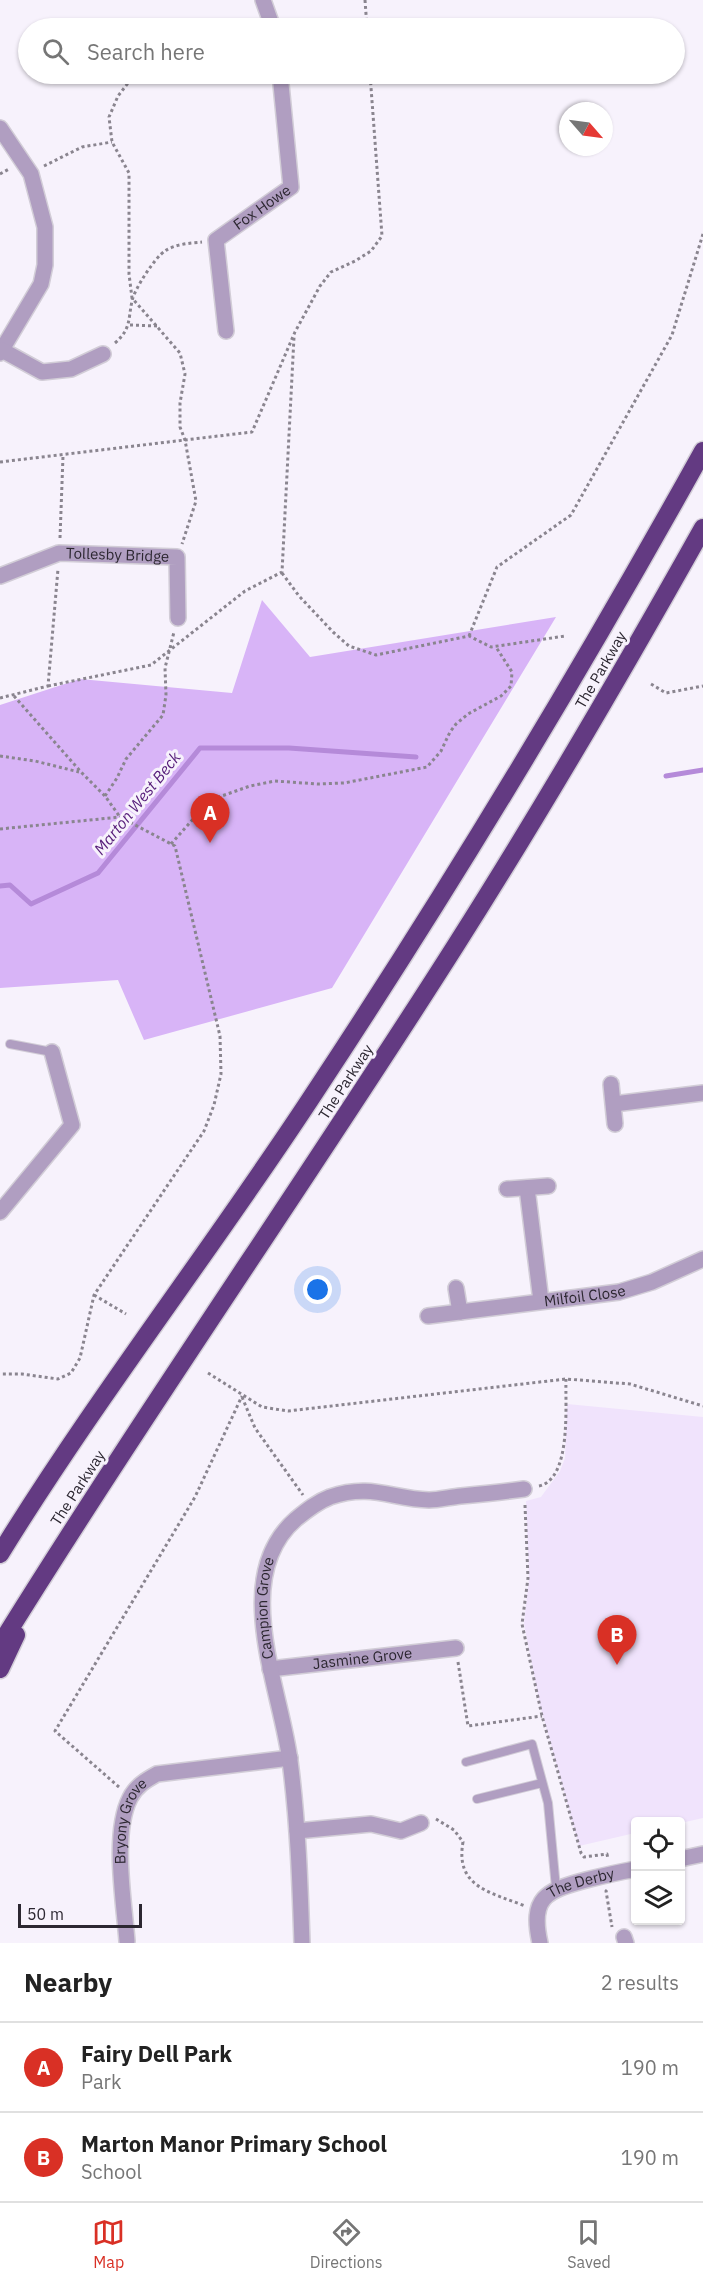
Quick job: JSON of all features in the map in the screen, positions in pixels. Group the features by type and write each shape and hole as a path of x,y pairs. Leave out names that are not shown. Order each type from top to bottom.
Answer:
{"highway":[{"name":"The Parkway","path":"0,1554 144,1338 308,1103 425,921 536,744 703,451"},
{"name":"The Parkway","path":"0,1645 53,1560 456,945 551,792 703,528"},
{"path":"0,1669 53,1560"}],"street":[{"path":"264,0 270,18"},
{"name":"Fox Howe","path":"216,240 291,187 281,84"},
{"path":"0,128 32,174 45,226 45,266 41,284 1,351 42,372 71,369 103,354"},
{"path":"216,240 226,331"},
{"name":"Tollesby Bridge","path":"0,576 59,553 177,557 178,618"},
{"path":"0,1212 72,1125 52,1052"},
{"path":"611,1084 615,1124"},
{"path":"614,1104 703,1093"},
{"path":"507,1189 548,1186"},
{"path":"527,1188 541,1301"},
{"name":"Milfoil Close","path":"428,1316 620,1292 652,1282 703,1259"},
{"path":"456,1288 460,1312"},
{"name":"Campion Grove","path":"302,1943 297,1831 290,1758 270,1669 262,1597 264,1576 273,1549 287,1527 311,1506 329,1497 373,1490 429,1500 524,1489"},
{"name":"Jasmine Grove","path":"270,1669 456,1648"},
{"name":"Bryony Grove","path":"127,1941 120,1860 125,1812 130,1797 142,1782 157,1774 290,1758"},
{"path":"297,1831 371,1824 401,1831 421,1823"},
{"path":"685,1858 703,1854"},
{"name":"The Derby","path":"537,1911 544,1897 556,1888 631,1870"},
{"path":"537,1911 536,1926 540,1943"}],"lane":[{"path":"10,1044 52,1052"},
{"path":"466,1762 532,1744 548,1803 556,1888"},
{"path":"477,1799 542,1783"}],"path":[{"path":"365,0 366,18"},
{"path":"103,354 119,339 129,325 132,298 129,274 129,173 112,142 110,117 118,96 127,84"},
{"path":"0,462 252,432 295,332 321,286 331,272 356,261 371,251 382,236 371,84"},
{"path":"32,174 53,160 82,147 112,142"},
{"path":"469,636 497,567 571,515 672,335 703,234"},
{"path":"132,298 149,269 165,251 185,244 216,240"},
{"path":"132,298 180,352 185,374 180,403 180,427 185,440 196,501 177,557"},
{"path":"129,325 158,326"},
{"path":"295,332 282,572 299,596 349,646 376,655 469,636 491,647 565,636"},
{"path":"48,686 59,553 63,456"},
{"path":"0,698 151,665 244,591 282,572"},
{"path":"105,796 126,759 163,715 166,695 165,668 178,618"},
{"path":"173,845 195,817 216,798 250,786 275,781 345,783 427,766 441,751 456,724 501,696 511,686 512,672 496,647"},
{"path":"651,684 666,693 703,686"},
{"path":"14,696 105,796 120,817"},
{"path":"0,756 35,761 81,772"},
{"path":"0,829 120,817 173,845 220,1036 221,1074 214,1105 204,1131 94,1295 80,1358 71,1373 58,1379 22,1374 0,1374"},
{"path":"94,1295 126,1314"},
{"path":"208,1372 262,1407 288,1411 566,1379 630,1384 703,1406"},
{"path":"566,1379 564,1452 555,1473 543,1486 524,1489 528,1578 522,1624 542,1716 581,1853 584,1857 589,1858 607,1854 614,1889 606,1891 621,1937"},
{"path":"242,1396 255,1428 311,1506"},
{"path":"130,1797 55,1731 195,1497 242,1396"},
{"path":"456,1648 468,1726 542,1716"},
{"path":"421,1823 435,1818 454,1830 463,1842 460,1857 462,1869 470,1879 488,1891 537,1911"}],"shaded area":[{"path":"262,600 310,657 556,617 332,988 144,1040 118,980 0,988 0,705 80,679 232,693"},
{"path":"567,1404 703,1417 703,1818 685,1822 685,1817 631,1817 631,1834 579,1846 540,1705 524,1624 529,1578 526,1501 541,1497 560,1471 565,1458"}],"waterway":[{"name":"Marton West Beck","path":"0,886 10,885 31,904 98,873 200,748 289,748 416,757"},
{"name":"Marton West Beck","path":"666,776 703,770"}],"place":[{"name":"Fairy Dell Park","path":"210,843"},
{"name":"Marton Manor Primary School","path":"617,1665"}]}
